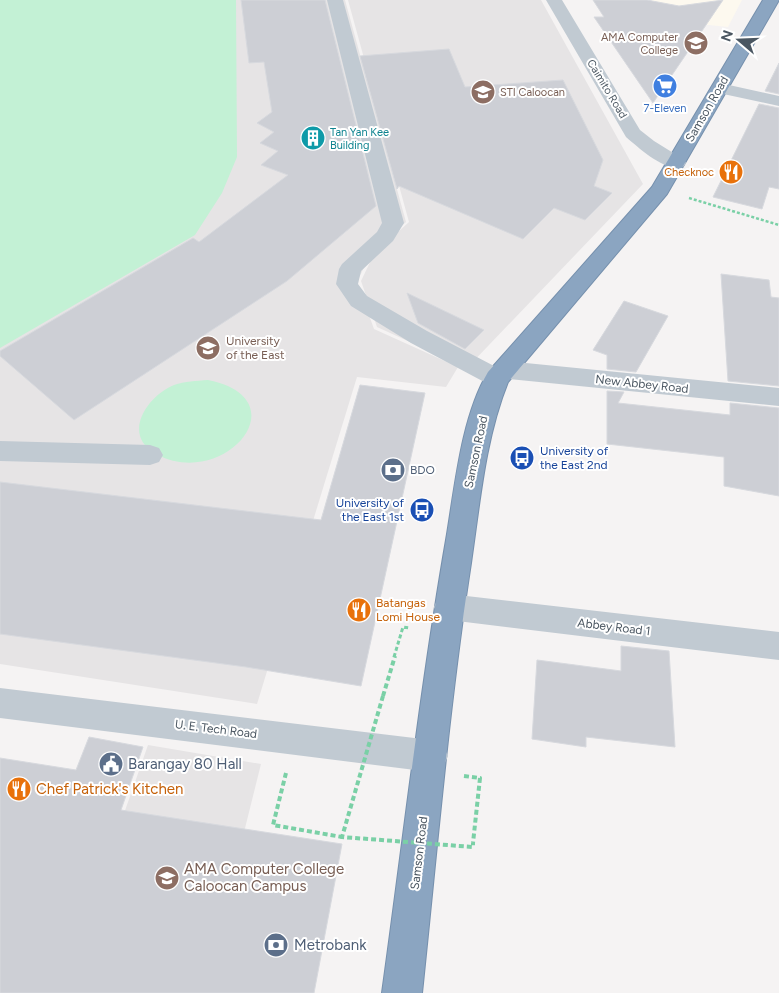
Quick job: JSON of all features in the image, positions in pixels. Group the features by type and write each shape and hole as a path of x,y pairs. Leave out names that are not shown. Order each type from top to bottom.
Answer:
{"highway":[{"name":"Samson Road","path":"402,993 449,607 474,453 487,403 502,374 660,190 771,0"}],"street":[{"path":"335,0 393,223 385,236 350,269 347,284 359,301 419,337 502,374"},
{"name":"Caimito Road","path":"554,0 633,133 676,163"},
{"path":"720,88 779,101"},
{"name":"New Abbey Road","path":"502,374 779,397"},
{"path":"0,450 150,455"},
{"name":"Abbey Road 1","path":"449,607 779,646"},
{"name":"U. E. Tech Road","path":"0,703 431,756"}],"path":[{"path":"660,190 779,225"},
{"path":"342,836 403,627"},
{"path":"295,739 273,825 342,836 473,847 480,778"}],"shaded area":[{"name":"University of the East","path":"0,0 345,0 406,222 371,253 357,282 374,329 458,367 446,387 357,377 257,704 0,664"},
{"name":"STI Caloocan","path":"348,0 541,0 643,184 467,368 377,327 361,281 374,254 409,222"},
{"path":"652,0 742,0 728,27 651,19"},
{"name":"AMA Computer College Caloocan Campus","path":"148,745 261,764 204,993 61,993"}],"green space":[{"path":"0,0 236,0 237,157 222,193 195,235 0,348"},
{"path":"208,380 236,390 249,405 251,422 243,438 227,452 206,461 182,462 156,454 146,446 140,437 139,427 147,407 155,398 164,390 174,385"}],"building":[{"path":"241,0 325,0 376,206 287,281 74,420 0,356 0,351 193,238 199,242 288,175 261,165 278,151 260,143 274,132 257,123 272,112 264,62 249,63"},
{"path":"593,0 647,0 679,6 723,0 653,103 594,17 604,17"},
{"path":"449,49 465,87 563,80 603,160 594,186 612,193 585,220 554,208 523,239 399,186 397,189 360,56"},
{"path":"779,63 779,94 765,91"},
{"path":"759,104 779,108 779,189 769,187 762,209 713,197"},
{"path":"721,274 769,280 771,297 779,298 779,386 728,381"},
{"path":"407,293 484,330 465,349 418,323"},
{"path":"624,301 668,316 636,372 607,369 607,355 593,350"},
{"path":"360,385 425,393 361,686 246,667 0,634 0,482 321,520"},
{"path":"607,391 624,392 618,403 730,415 730,403 779,408 779,496 724,486 724,457 607,444"},
{"path":"621,646 669,651 675,747 586,737 586,747 532,739 537,660 621,671"},
{"path":"89,737 143,747 121,810 342,844 314,993 0,993 0,758 76,770"}],"place":[{"name":"AMA Computer College","path":"696,43"},
{"name":"7-Eleven","path":"665,86"},
{"name":"STI Caloocan","path":"483,92"},
{"name":"Tan Yan Kee Building","path":"313,138"},
{"name":"Checknoc","path":"731,172"},
{"name":"University of the East","path":"208,348"},
{"name":"University of the East 2nd","path":"522,458"},
{"name":"BDO","path":"393,470"},
{"name":"University of the East 1st","path":"422,510"},
{"name":"Batangas Lomi House","path":"359,610"},
{"name":"Barangay 80 Hall","path":"111,764"},
{"name":"Chef Patrick's Kitchen","path":"19,789"},
{"name":"AMA Computer College Caloocan Campus","path":"167,878"},
{"name":"Metrobank","path":"276,945"}]}
